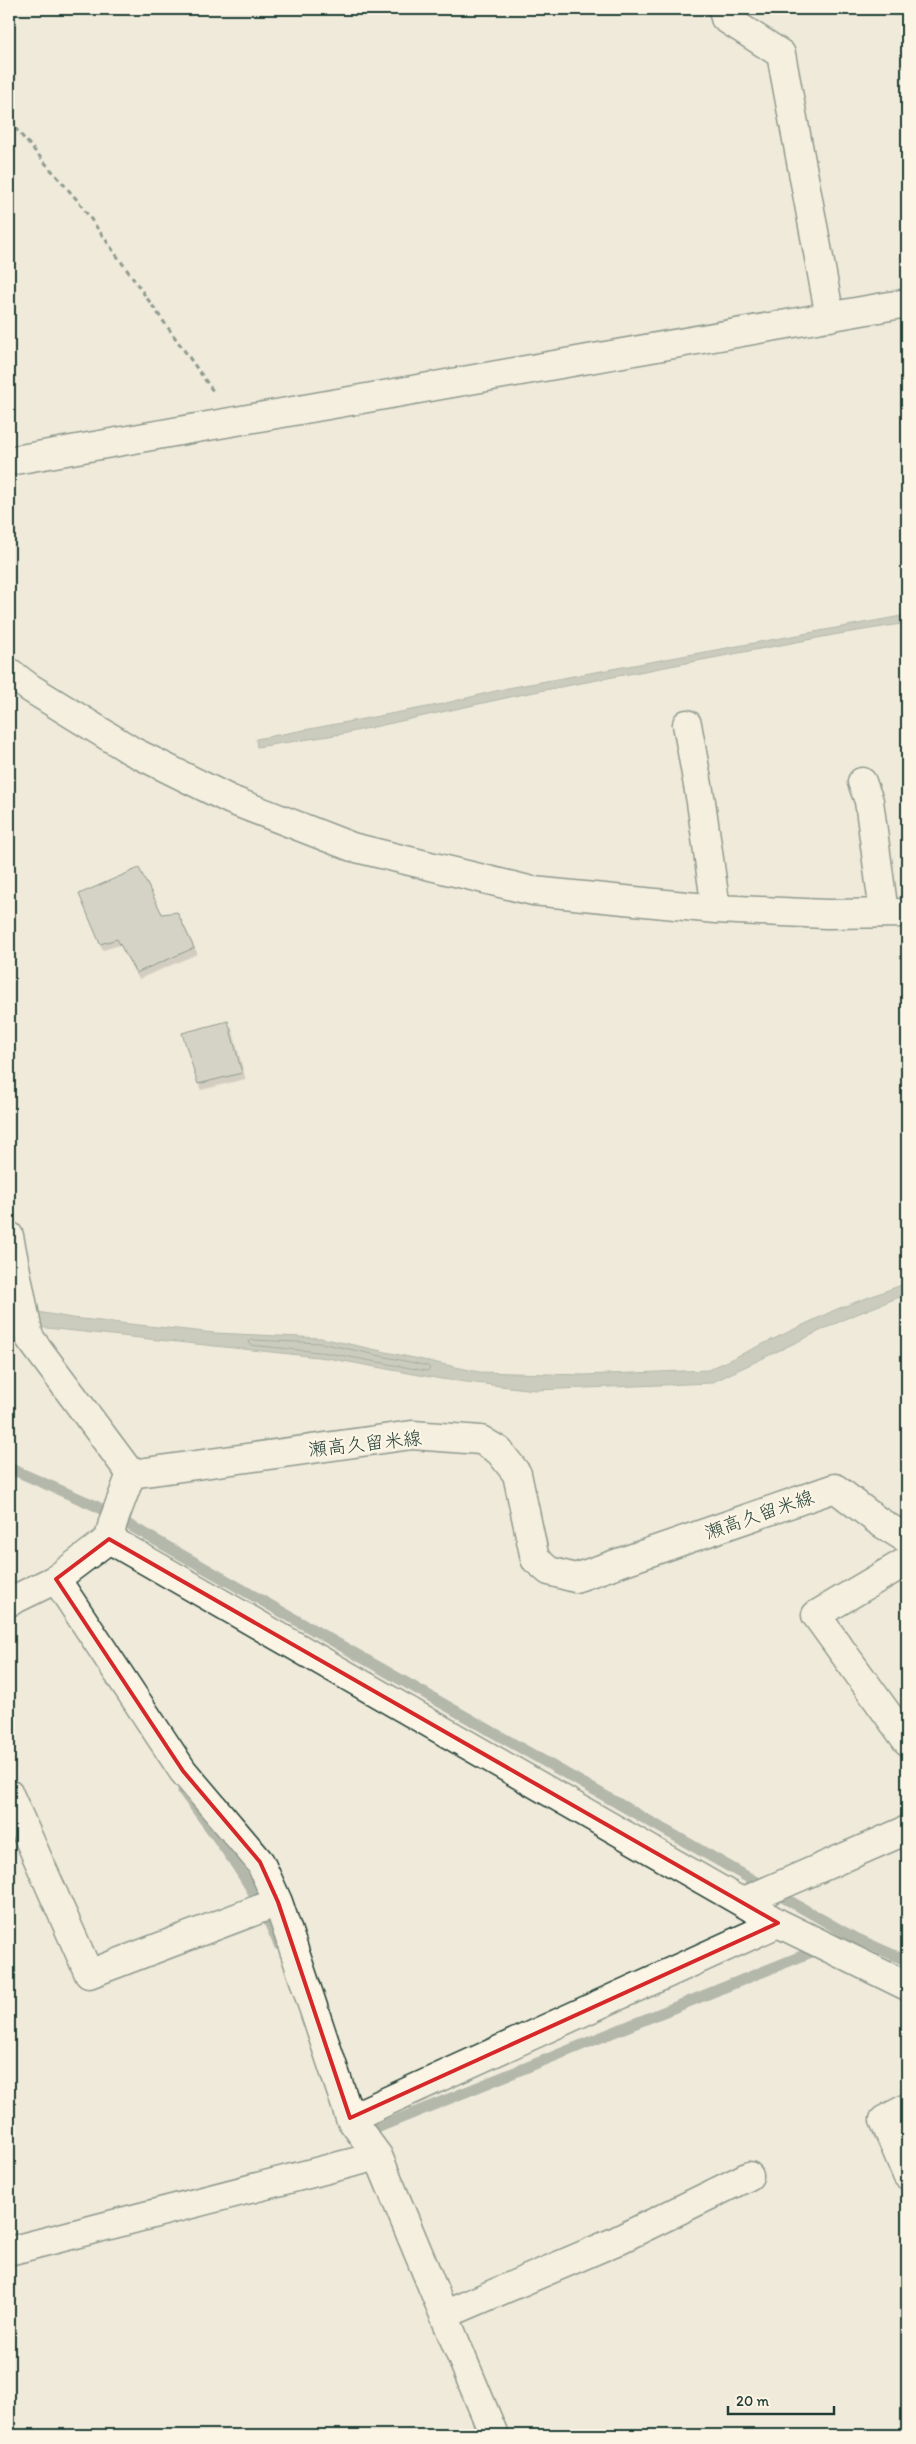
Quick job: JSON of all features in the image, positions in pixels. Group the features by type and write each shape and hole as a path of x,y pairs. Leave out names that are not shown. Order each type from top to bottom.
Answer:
{"street":[{"path":"723,9 725,18 781,54 830,317"},
{"path":"9,461 907,303"},
{"path":"9,672 30,688 132,751 231,800 352,847 533,891 716,909 826,914 896,913 862,782"},
{"path":"687,724 701,802 716,909"},
{"path":"9,1236 29,1337 131,1474 114,1521 56,1579 9,1602"},
{"name":"瀬高久留米線","path":"131,1474 412,1435 481,1440 499,1451 517,1474 535,1559 549,1571 575,1578 835,1488 878,1521 907,1539"},
{"path":"114,1521 742,1902 778,1923 907,1986"},
{"path":"907,1561 816,1615 907,1741"},
{"path":"56,1579 183,1771 260,1862 278,1902 350,2118 378,2156 494,2435"},
{"path":"9,1794 89,1974 278,1902"},
{"path":"742,1902 907,1830"},
{"path":"350,2118 778,1923"},
{"path":"907,2108 884,2120 907,2175"},
{"path":"9,2251 378,2156"},
{"path":"444,2315 614,2242 749,2176"}],"path":[{"path":"9,121 78,201 234,421"}],"highlighted area":[{"path":"109,1539 778,1923 350,2118 278,1902 260,1862 183,1771 56,1579"}],"water":[{"path":"907,615 907,623 833,635 524,694 342,734 257,747 256,739 438,705 508,688"},
{"path":"907,1283 907,1294 847,1318 711,1383 535,1390 441,1379 327,1358 9,1324 9,1307 72,1318 215,1333 321,1338 479,1372 584,1375 708,1370 837,1309"}],"building":[{"path":"139,868 162,914 177,912 194,948 136,973 117,939 100,944 79,894"},
{"path":"228,1021 242,1073 198,1084 182,1033"}],"waterway":[{"path":"9,1468 94,1505 851,1936 907,1961"},
{"path":"183,1791 248,1884 260,1904 279,1945"},
{"path":"362,2134 851,1936"}]}
